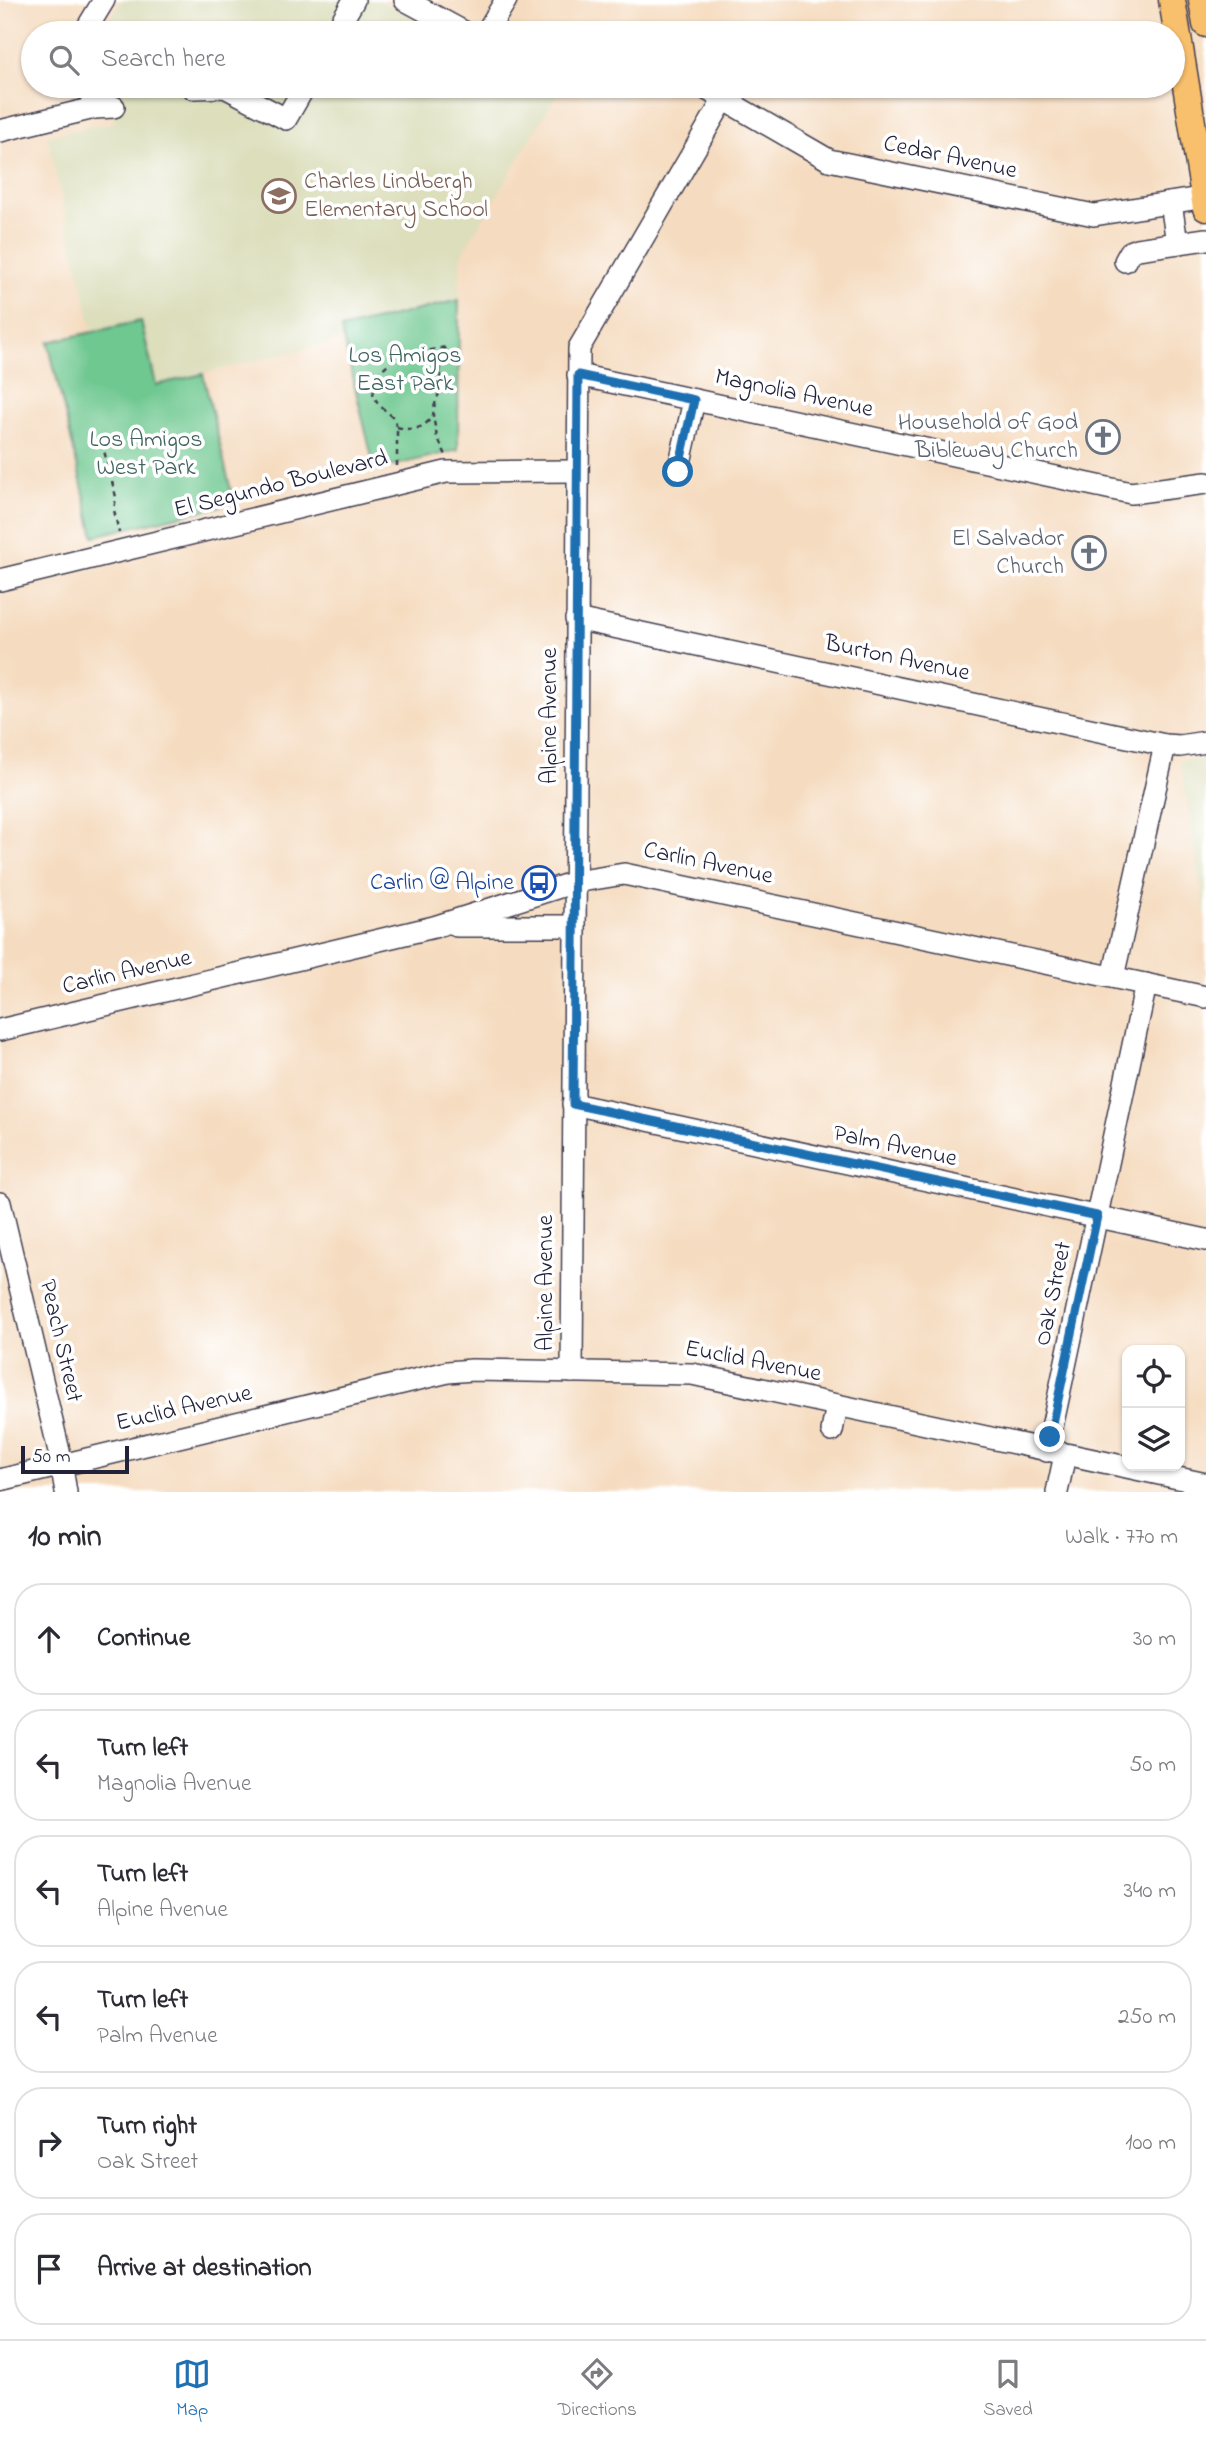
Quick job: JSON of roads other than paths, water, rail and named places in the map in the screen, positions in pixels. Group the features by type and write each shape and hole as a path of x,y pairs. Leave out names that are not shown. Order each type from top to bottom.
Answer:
{"main road":[{"path":"1172,0 1175,21"},
{"path":"1202,0 1206,24"},
{"path":"1185,79 1205,201"}],"street":[{"path":"91,21 104,0"},
{"path":"342,21 354,0"},
{"path":"405,0 444,21"},
{"path":"493,21 506,0"},
{"path":"0,131 104,108 97,98"},
{"path":"247,98 286,118 298,98"},
{"name":"Cedar Avenue","path":"724,99 829,160 1090,215 1171,203 1205,201"},
{"name":"Alpine Avenue","path":"572,1372 580,344 724,99"},
{"path":"1171,203 1177,243"},
{"path":"1125,261 1130,252 1137,249 1206,239"},
{"name":"Magnolia Avenue","path":"578,375 1131,493 1206,483"},
{"path":"678,472 694,400"},
{"name":"El Segundo Boulevard","path":"0,580 453,471 578,471"},
{"name":"Burton Avenue","path":"576,619 1165,744 1180,746 1206,742"},
{"path":"1113,977 1165,744"},
{"name":"Carlin Avenue","path":"0,1030 434,927 575,882 619,874 636,875 1206,997"},
{"path":"434,927 575,926"},
{"name":"Oak Street","path":"1057,1492 1056,1453 1097,1216 1146,984"},
{"name":"Palm Avenue","path":"573,1104 1206,1240"},
{"name":"Peach Street","path":"0,1203 66,1492"},
{"name":"Euclid Avenue","path":"0,1480 449,1372 472,1370 692,1374 1206,1484"},
{"path":"832,1431 837,1405"}],"place":[{"name":"Charles Lindbergh Elementary School","path":"279,196"},
{"name":"Household of God Bibleway Church","path":"1103,437"},
{"name":"El Salvador Church","path":"1089,553"},
{"name":"Carlin @ Alpine","path":"539,883"}],"park label":[{"name":"Los Amigos East Park","path":"405,370"},
{"name":"Los Amigos West Park","path":"146,454"}]}
